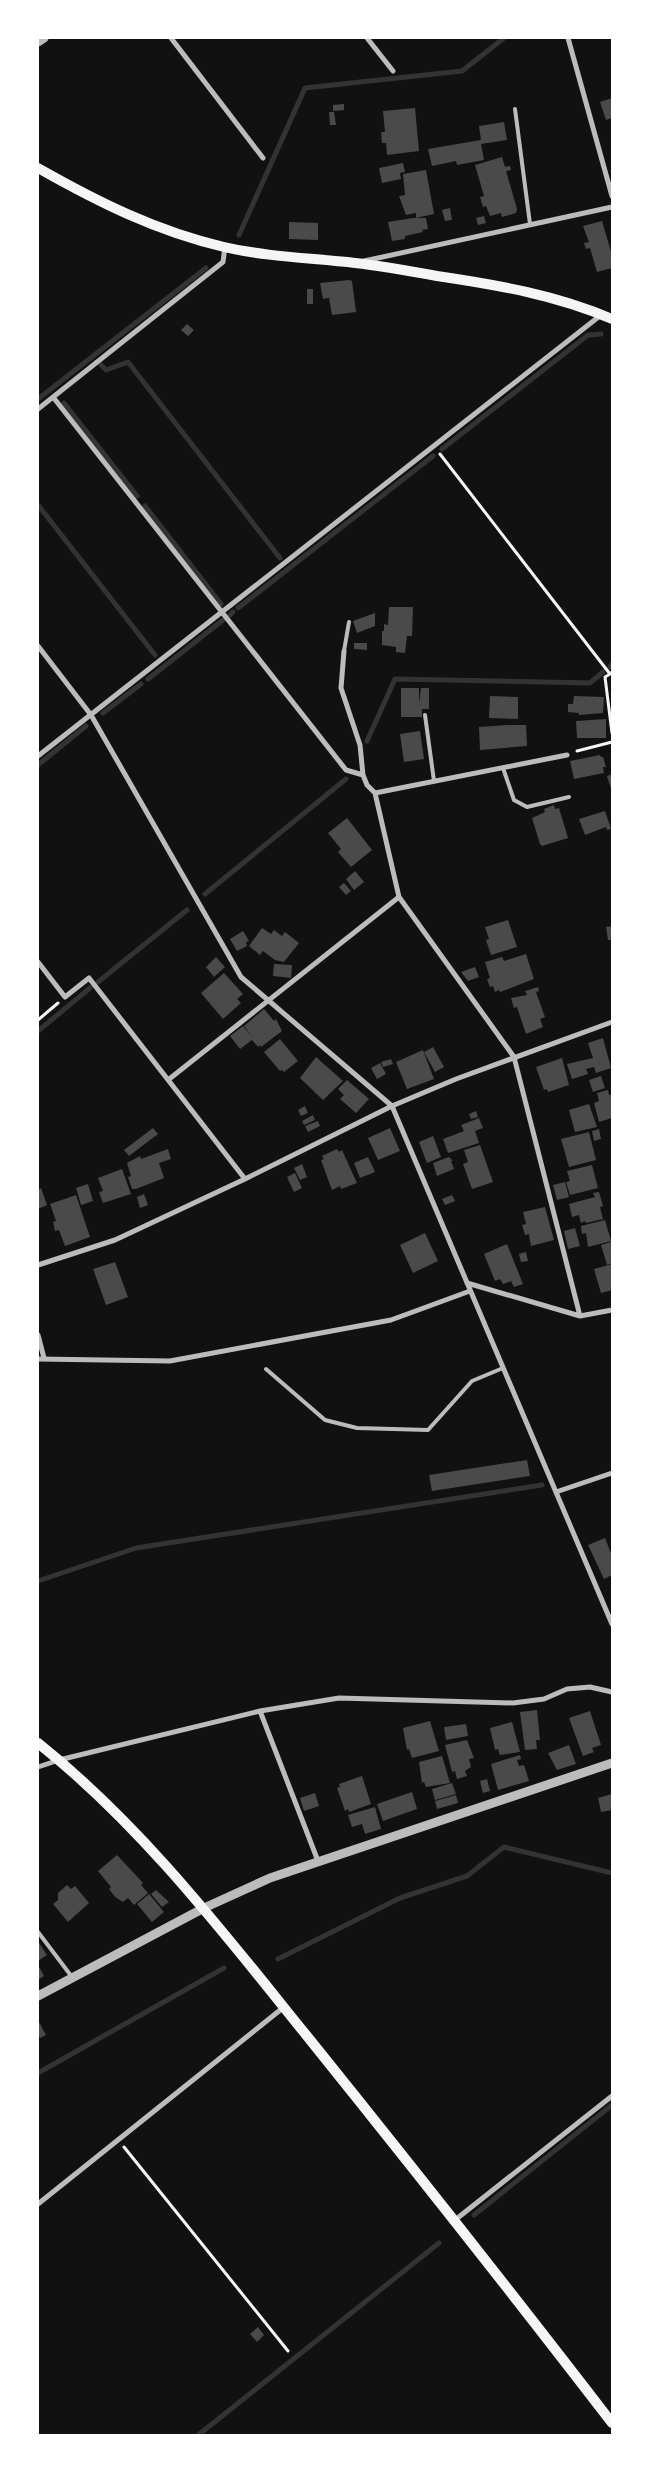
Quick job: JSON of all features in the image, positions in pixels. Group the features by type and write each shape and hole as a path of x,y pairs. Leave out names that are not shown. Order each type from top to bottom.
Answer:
{"main road":[{"path":"38,168 98,202 159,229 225,247 294,257 356,263 510,287 560,299 612,319"},
{"path":"38,1743 123,1820 204,1908 455,2220 612,2423"}],"street":[{"path":"38,42 44,38"},
{"path":"171,38 263,158"},
{"path":"367,38 394,71"},
{"path":"568,38 612,196"},
{"path":"356,263 612,207"},
{"path":"38,410 223,262 225,247"},
{"path":"38,756 601,315"},
{"path":"53,397 346,770 363,775"},
{"path":"38,646 91,715 241,976 392,1106 612,1624"},
{"path":"344,651 341,688 360,745 363,775 367,785 375,793 398,897 514,1057 580,1316"},
{"path":"375,793 567,755"},
{"path":"168,1080 398,897"},
{"path":"38,962 65,997 89,978 245,1179"},
{"path":"38,1265 115,1240 245,1179 392,1106 514,1057 612,1022"},
{"path":"467,1283 580,1316 612,1310"},
{"path":"38,1335 41,1358 170,1361 391,1320 470,1291"},
{"path":"556,1492 612,1473"},
{"path":"38,1767 59,1760 260,1711 339,1698 513,1703 544,1699 567,1689 590,1687 612,1692"},
{"path":"260,1711 318,1860"},
{"path":"38,1996 72,1976 204,1908 270,1878 318,1860 612,1763"},
{"path":"38,2204 284,2007"},
{"path":"455,2220 612,2096"}],"lane":[{"path":"515,109 530,224"},
{"path":"344,651 349,622"},
{"path":"424,715 434,781"},
{"path":"503,768 514,800 527,807 569,797"},
{"path":"266,1369 325,1420 357,1428 428,1430 472,1381 504,1368"},
{"path":"38,1932 72,1976"}],"path":[{"path":"434,446 611,673 605,677 612,732"},
{"path":"567,755 612,742"},
{"path":"38,1020 65,997"},
{"path":"118,2139 288,2351"}],"building":[{"path":"612,98 612,118 606,120 600,102"},
{"path":"344,104 344,110 333,111 333,105"},
{"path":"415,108 419,151 387,155 386,143 382,143 381,132 385,132 383,111"},
{"path":"329,112 334,112 336,125 330,125"},
{"path":"504,122 507,140 481,144 484,160 457,165 456,161 432,166 428,149 481,140 479,126"},
{"path":"502,157 505,167 510,166 511,170 506,171 517,209 516,213 502,217 501,213 490,216 486,206 483,207 480,197 484,196 475,165"},
{"path":"403,163 405,172 400,173 401,179 382,183 379,168"},
{"path":"426,170 434,214 416,218 416,213 406,215 399,196 405,195 403,174"},
{"path":"450,208 452,220 445,221 442,210"},
{"path":"484,216 486,223 478,225 476,218"},
{"path":"426,218 428,229 405,236 405,239 392,241 388,222"},
{"path":"602,221 612,255 612,268 597,272 590,248 586,249 584,243 589,242 583,226"},
{"path":"289,222 318,223 318,240 289,239"},
{"path":"352,281 356,312 332,315 329,298 323,299 320,283"},
{"path":"307,289 313,289 313,304 307,304"},
{"path":"187,324 194,330 188,336 181,330"},
{"path":"389,607 413,607 412,636 407,636 405,653 396,652 396,647 382,645 382,631 384,631 384,624 388,625"},
{"path":"375,613 375,626 357,633 353,621"},
{"path":"354,643 367,643 367,650 354,649"},
{"path":"401,688 419,688 419,703 421,688 429,688 429,709 422,709 422,717 401,717"},
{"path":"490,696 518,697 518,719 489,718"},
{"path":"574,696 604,697 603,713 579,715 579,713 568,712 568,704 573,704"},
{"path":"606,719 606,738 577,738 576,721"},
{"path":"526,725 527,746 480,750 479,727"},
{"path":"420,731 424,759 404,762 400,734"},
{"path":"600,755 603,757 606,767 603,767 604,773 574,779 570,761"},
{"path":"612,774 612,792 607,776"},
{"path":"554,805 555,809 559,808 568,838 542,846 532,818 545,812 544,809"},
{"path":"605,811 611,829 607,830 606,827 585,835 579,819"},
{"path":"347,818 372,850 351,867 338,852 341,849 328,833"},
{"path":"355,871 364,882 354,890 346,879"},
{"path":"344,883 351,891 346,895 339,887"},
{"path":"508,920 517,947 491,955 486,940 489,939 485,927"},
{"path":"612,926 612,940 608,940 606,927"},
{"path":"262,928 271,934 274,930 282,936 285,932 299,943 284,962 275,960 263,951 260,955 249,946"},
{"path":"243,931 249,941 246,942 247,946 237,951 230,939"},
{"path":"526,954 534,979 500,992 499,990 495,992 493,986 490,987 487,979 490,978 485,962 502,957 504,961"},
{"path":"216,957 225,967 214,977 206,967"},
{"path":"274,964 292,965 291,978 273,976"},
{"path":"475,967 479,977 468,981 461,972"},
{"path":"224,973 243,994 237,999 241,1003 223,1019 201,993"},
{"path":"538,987 539,991 536,992 545,1017 540,1019 543,1027 526,1034 517,1007 514,1008 511,998 527,995 525,991"},
{"path":"264,1009 274,1021 276,1019 282,1031 261,1047 260,1045 258,1047 252,1040 240,1049 230,1036 243,1026 253,1038 244,1026"},
{"path":"603,1038 611,1068 596,1073 594,1067 586,1069 588,1074 572,1079 567,1064 593,1058 588,1043"},
{"path":"280,1039 298,1061 284,1072 280,1071 264,1052"},
{"path":"433,1047 444,1067 435,1072 424,1052"},
{"path":"423,1050 434,1079 407,1089 396,1062"},
{"path":"316,1057 343,1081 323,1100 300,1078"},
{"path":"562,1058 569,1085 548,1092 547,1089 544,1090 536,1067"},
{"path":"391,1059 393,1064 383,1067 381,1062"},
{"path":"380,1063 386,1074 377,1079 371,1068"},
{"path":"601,1076 605,1088 593,1092 589,1080"},
{"path":"347,1080 369,1099 356,1113 340,1099 344,1095 338,1089"},
{"path":"608,1090 609,1095 612,1094 612,1118 599,1122 594,1103 599,1101 597,1093"},
{"path":"589,1104 597,1127 575,1132 569,1110"},
{"path":"305,1106 308,1113 301,1116 298,1110"},
{"path":"476,1111 478,1117 471,1119 469,1114"},
{"path":"313,1115 315,1120 304,1125 302,1121"},
{"path":"479,1118 483,1128 475,1131 479,1143 448,1153 443,1139 464,1131 461,1125"},
{"path":"318,1121 320,1126 308,1132 305,1126"},
{"path":"153,1128 158,1134 129,1156 124,1150"},
{"path":"390,1128 400,1151 378,1160 368,1138"},
{"path":"599,1129 601,1139 594,1141 592,1131"},
{"path":"589,1132 596,1160 569,1167 561,1139"},
{"path":"433,1136 441,1157 427,1163 419,1142"},
{"path":"480,1145 493,1182 472,1189 463,1164 468,1162 464,1150"},
{"path":"168,1149 171,1159 159,1163 164,1178 132,1189 128,1177 131,1176 127,1163 140,1156 141,1159"},
{"path":"337,1149 339,1152 342,1150 357,1183 341,1189 340,1186 332,1190 321,1160 324,1159 322,1156"},
{"path":"368,1157 375,1172 360,1178 354,1163"},
{"path":"449,1157 453,1161 451,1161 454,1169 437,1176 433,1163"},
{"path":"302,1164 307,1177 300,1180 294,1168"},
{"path":"592,1165 598,1188 570,1195 566,1182 570,1181 567,1171"},
{"path":"122,1169 131,1194 103,1203 99,1192 103,1191 98,1178"},
{"path":"295,1173 302,1188 294,1192 287,1177"},
{"path":"565,1182 569,1197 557,1200 553,1185"},
{"path":"88,1184 93,1201 81,1205 76,1188"},
{"path":"41,1188 47,1205 38,1209 38,1190"},
{"path":"599,1192 603,1206 600,1207 603,1219 581,1223 579,1215 572,1217 569,1204 595,1197 593,1193"},
{"path":"144,1194 148,1205 140,1208 137,1197"},
{"path":"76,1195 90,1237 65,1246 59,1230 55,1231 53,1222 56,1221 50,1204"},
{"path":"452,1195 455,1201 445,1205 442,1199"},
{"path":"545,1207 554,1240 531,1246 529,1234 525,1235 522,1225 526,1224 523,1212"},
{"path":"605,1220 611,1241 588,1247 586,1233 582,1234 581,1226"},
{"path":"575,1228 580,1246 568,1249 564,1231"},
{"path":"425,1233 438,1261 413,1273 400,1245"},
{"path":"611,1242 612,1263 607,1265 601,1245"},
{"path":"507,1244 523,1284 514,1287 511,1281 503,1284 500,1279 495,1281 484,1254"},
{"path":"526,1252 528,1261 521,1262 519,1254"},
{"path":"115,1262 128,1297 106,1305 93,1269"},
{"path":"612,1264 612,1290 601,1293 594,1269"},
{"path":"527,1460 530,1476 432,1491 429,1475"},
{"path":"605,1538 612,1556 612,1575 604,1579 588,1545"},
{"path":"537,1710 540,1740 536,1740 537,1749 525,1750 520,1712"},
{"path":"590,1711 601,1745 592,1748 594,1752 583,1756 569,1718"},
{"path":"430,1721 439,1751 412,1758 409,1749 407,1750 403,1728"},
{"path":"512,1722 520,1752 500,1755 498,1749 495,1750 490,1728"},
{"path":"466,1724 468,1736 446,1740 444,1727"},
{"path":"467,1740 474,1758 469,1759 471,1767 465,1771 467,1776 457,1779 455,1771 452,1772 445,1745"},
{"path":"569,1745 576,1764 557,1770 548,1753"},
{"path":"520,1755 521,1759 517,1760 519,1766 524,1765 529,1781 498,1790 491,1764"},
{"path":"442,1756 450,1783 426,1787 424,1782 422,1783 419,1762"},
{"path":"362,1776 371,1804 349,1812 348,1809 345,1811 337,1788 340,1787 339,1784"},
{"path":"487,1779 490,1791 483,1793 480,1781"},
{"path":"452,1783 456,1794 435,1800 432,1789"},
{"path":"412,1792 417,1809 383,1821 377,1804"},
{"path":"315,1793 319,1806 304,1811 300,1798"},
{"path":"612,1794 612,1810 601,1812 598,1798"},
{"path":"456,1795 458,1803 437,1809 435,1801"},
{"path":"375,1807 381,1829 365,1834 362,1824 352,1827 348,1815"},
{"path":"117,1855 143,1883 141,1885 148,1893 134,1905 128,1898 123,1902 115,1897 109,1889 111,1887 98,1871"},
{"path":"67,1885 71,1889 75,1886 89,1903 68,1922 53,1904 58,1900 58,1893"},
{"path":"156,1890 169,1902 162,1907 151,1894"},
{"path":"149,1894 164,1912 152,1922 137,1904"},
{"path":"38,1944 47,1955 38,1961"},
{"path":"38,1965 44,1976 38,1980"},
{"path":"39,2022 46,2035 40,2038 38,2034"},
{"path":"258,2327 264,2335 257,2342 250,2334"}],"waterway":[{"path":"239,235 305,88 462,71 504,38"},
{"path":"38,399 206,268"},
{"path":"442,449 588,335 601,334"},
{"path":"101,365 106,370 128,362 280,558"},
{"path":"64,403 137,496"},
{"path":"238,608 433,456"},
{"path":"38,505 155,655"},
{"path":"145,506 221,604"},
{"path":"230,615 233,612"},
{"path":"148,679 223,620"},
{"path":"367,741 395,679 590,683 603,672"},
{"path":"103,713 141,684"},
{"path":"38,765 86,726"},
{"path":"205,894 346,779"},
{"path":"98,982 187,910"},
{"path":"38,1031 90,988"},
{"path":"38,1581 136,1548 542,1485"},
{"path":"278,1959 400,1898 467,1876 504,1847 612,1873"},
{"path":"38,2073 224,1968"},
{"path":"474,2215 612,2105"},
{"path":"197,2436 439,2243"}]}
